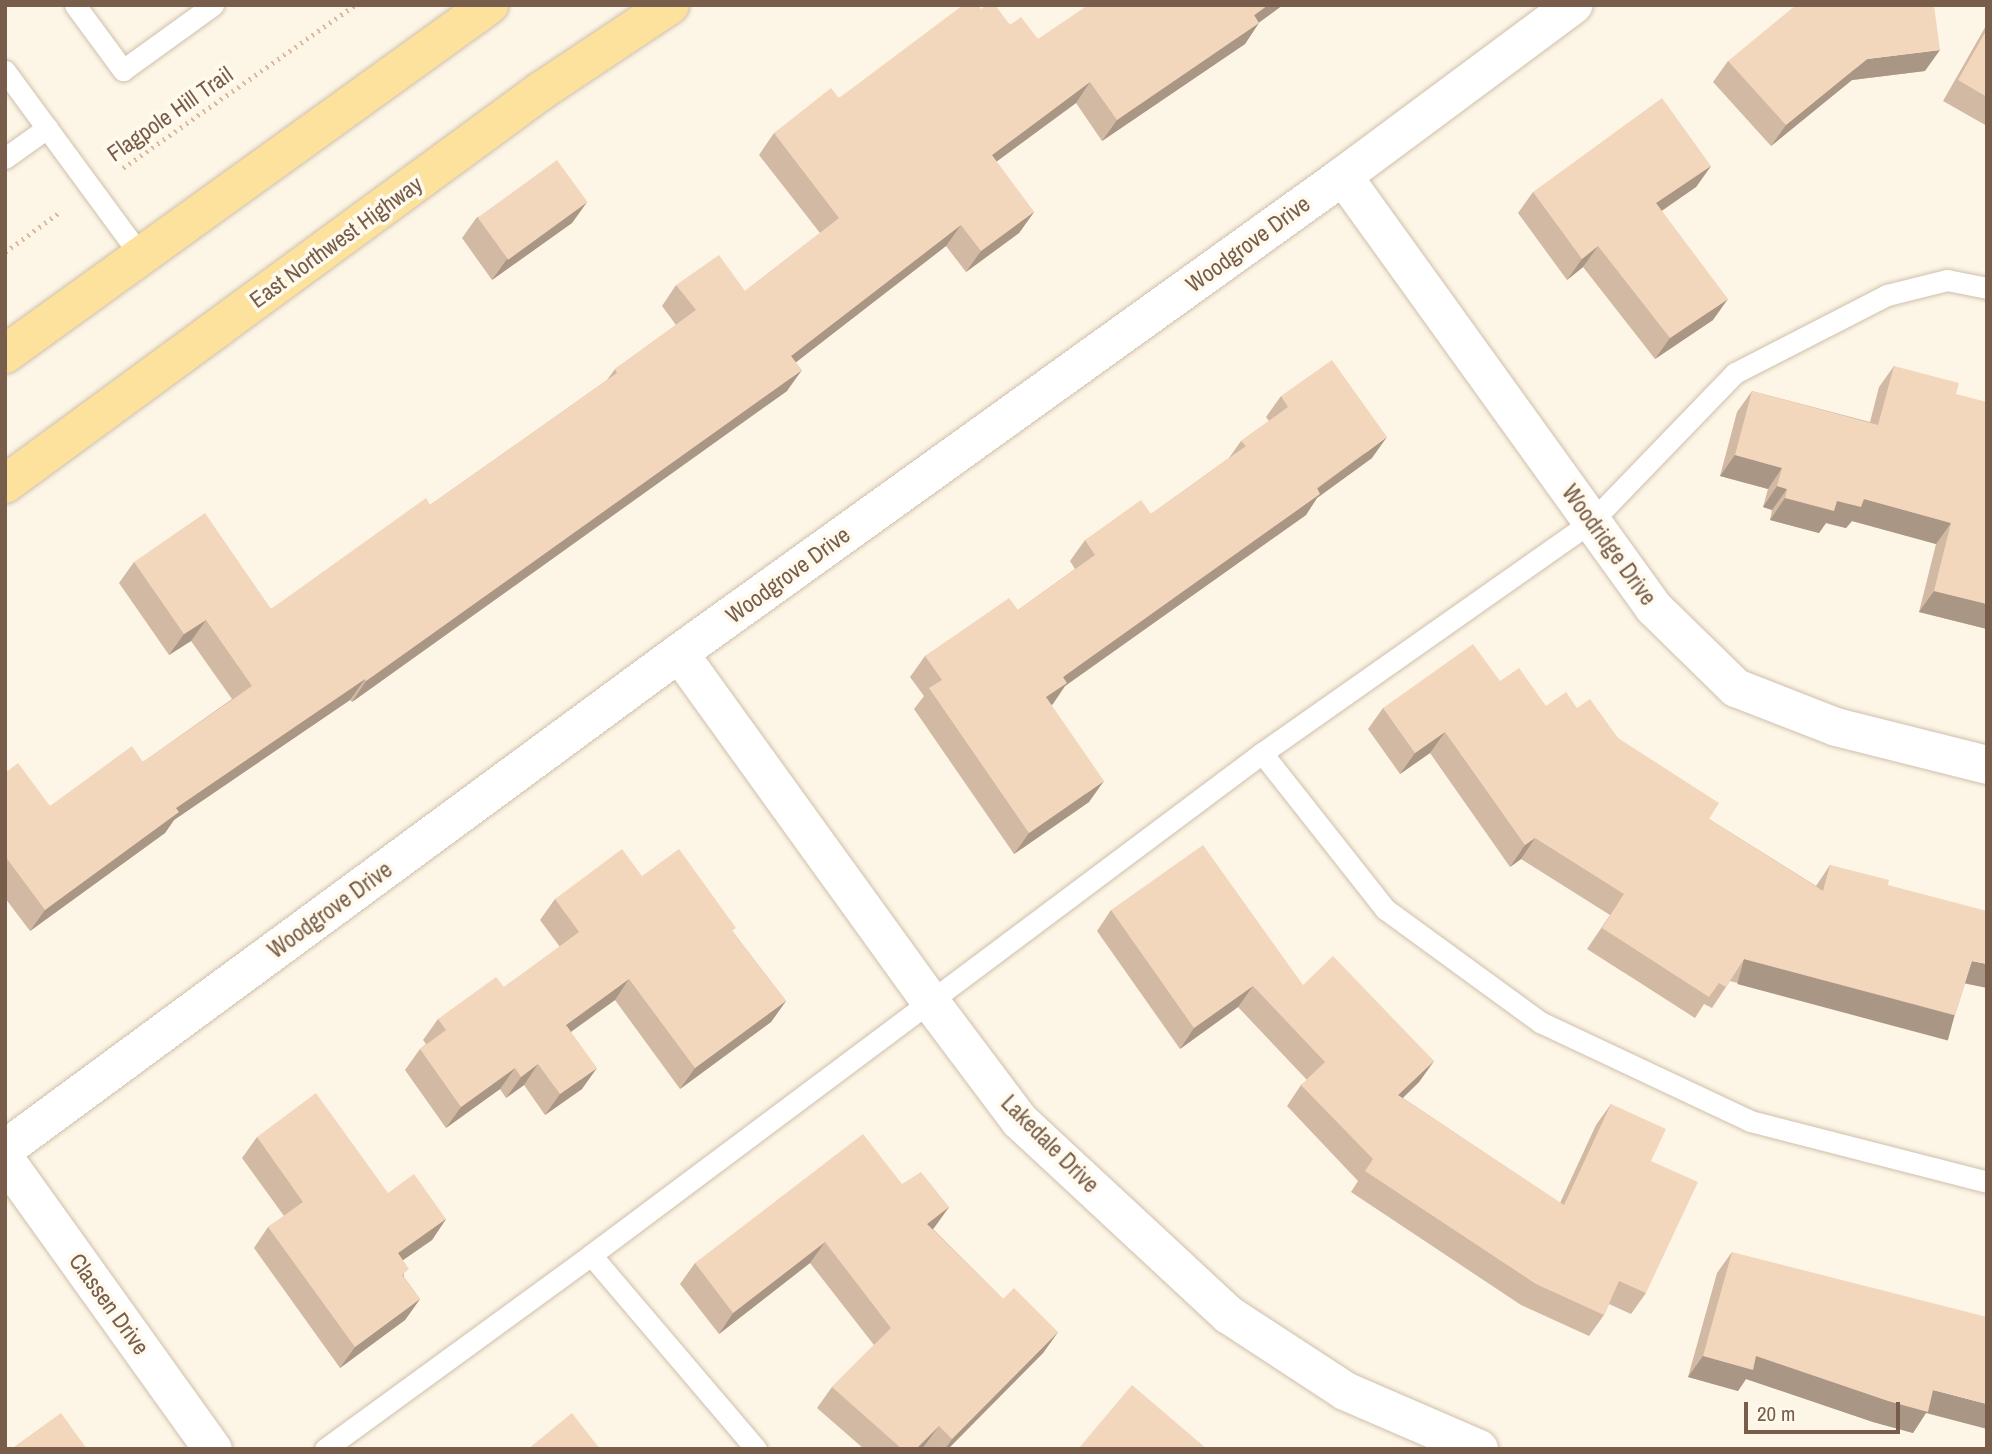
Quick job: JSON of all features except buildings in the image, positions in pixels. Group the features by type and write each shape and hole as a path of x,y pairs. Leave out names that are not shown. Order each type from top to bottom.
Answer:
{"main road":[{"path":"5,354 489,5"},
{"name":"East Northwest Highway","path":"5,484 530,99 670,5"}],"street":[{"name":"Woodgrove Drive","path":"5,1149 680,653 1343,176 1573,5"},
{"name":"Woodridge Drive","path":"1343,176 1654,608 1736,688 1836,727 1987,765"},
{"name":"Lakedale Drive","path":"680,653 929,1000 1020,1121 1229,1315 1345,1391 1479,1449"},
{"name":"Classen Drive","path":"5,1158 213,1449"}],"lane":[{"path":"75,5 123,70 213,5"},
{"path":"5,71 141,256"},
{"path":"5,158 47,128"},
{"path":"325,1449 591,1255 1262,753 1592,521 1735,373 1887,295 1947,281 1987,288"},
{"path":"1262,753 1385,909 1540,1022 1750,1121 1987,1182"},
{"path":"591,1255 756,1449"}],"path":[{"name":"Flagpole Hill Trail","path":"5,252 355,5"}]}
